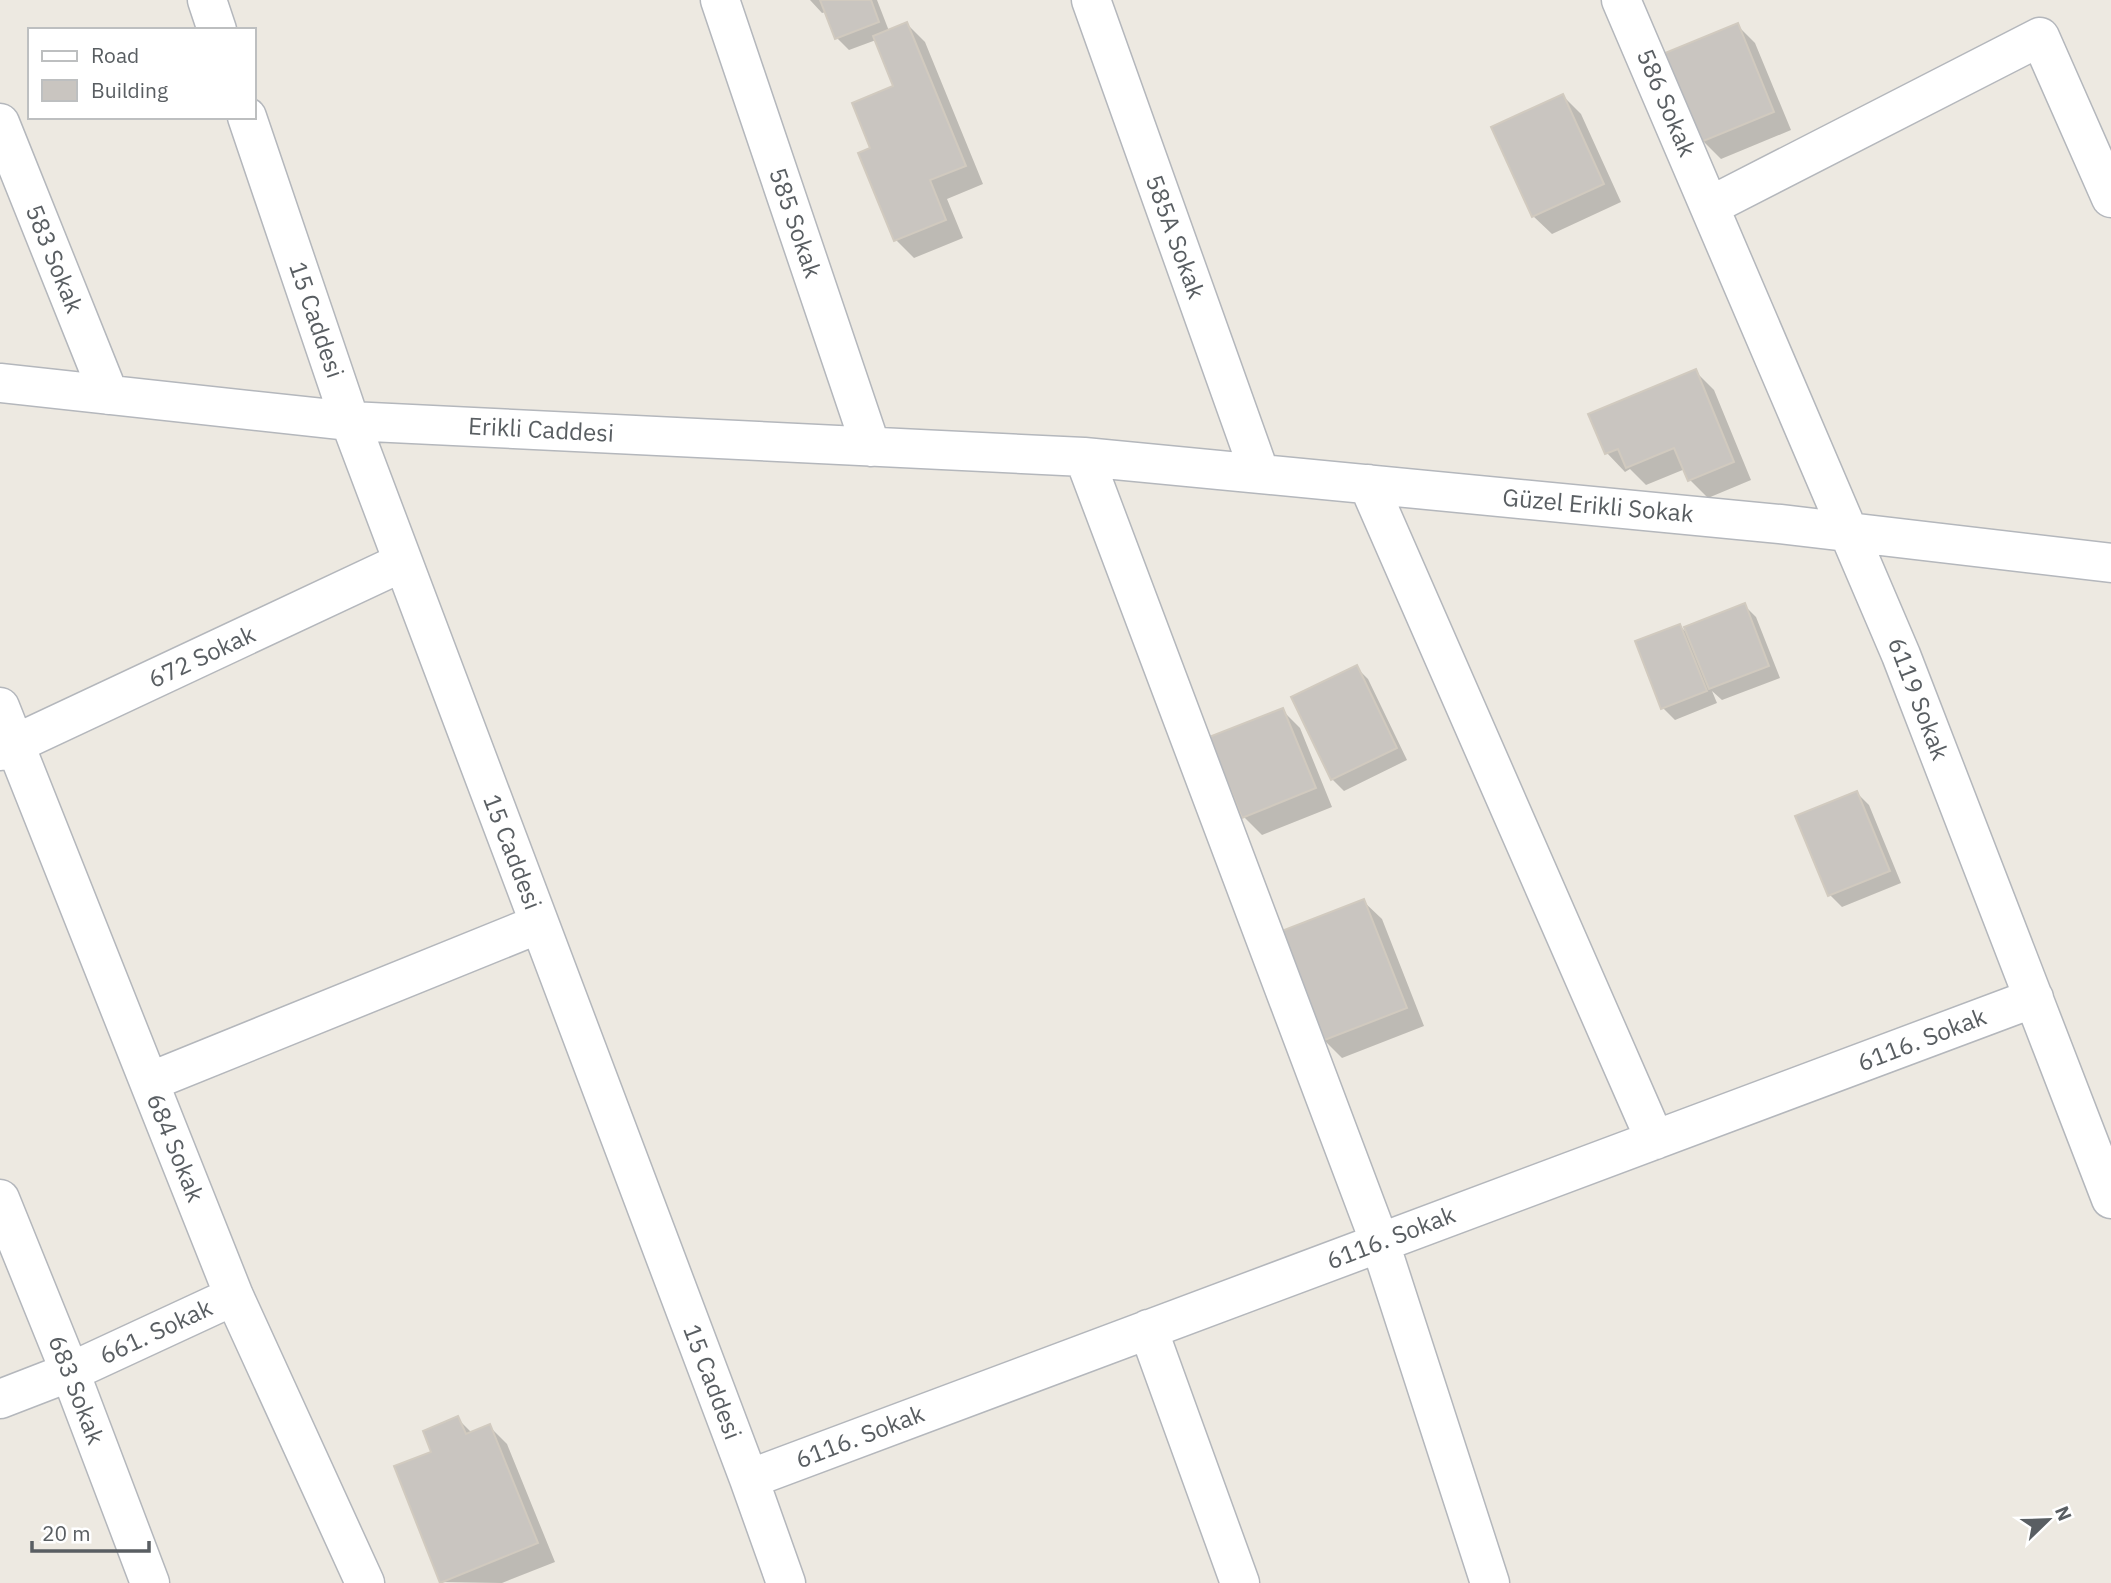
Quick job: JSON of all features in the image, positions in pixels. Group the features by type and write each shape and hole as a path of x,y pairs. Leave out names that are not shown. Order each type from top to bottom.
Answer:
{"street":[{"path":"207,0 216,28"},
{"name":"585 Sokak","path":"720,0 870,447"},
{"name":"585A Sokak","path":"1091,0 1259,474"},
{"name":"586 Sokak","path":"1621,0 1710,206"},
{"path":"1710,206 2040,37 2111,198"},
{"name":"15 Caddesi","path":"248,119 350,421 786,1583"},
{"name":"583 Sokak","path":"0,123 109,395"},
{"name":"6119 Sokak","path":"1710,206 1901,655 2111,1199"},
{"name":"Erikli Caddesi","path":"0,383 350,421 1084,457"},
{"path":"1084,457 1380,1243 1490,1583"},
{"name":"Güzel Erikli Sokak","path":"1084,457 1780,524 2111,563"},
{"path":"1368,484 1654,1140"},
{"name":"672 Sokak","path":"8,748 403,562"},
{"name":"684 Sokak","path":"0,707 8,748 149,1082 234,1296 365,1583"},
{"path":"149,1082 539,924"},
{"name":"6116. Sokak","path":"749,1479 2034,998"},
{"name":"683 Sokak","path":"0,1199 150,1583"},
{"name":"661. Sokak","path":"0,1399 69,1372 234,1296"},
{"path":"1148,1329 1240,1583"}],"building":[{"path":"820,0 871,0 879,22 835,39"},
{"path":"907,22 966,166 930,180 946,220 894,241 858,153 870,148 852,103 893,86 873,36"},
{"path":"1738,23 1774,112 1701,142 1665,53"},
{"path":"1563,94 1604,184 1532,217 1491,127"},
{"path":"1696,369 1734,462 1688,481 1674,448 1626,468 1618,449 1605,454 1588,414"},
{"path":"1745,603 1769,666 1709,689 1684,627"},
{"path":"1680,624 1707,691 1661,709 1635,641"},
{"path":"1357,665 1397,748 1331,780 1291,697"},
{"path":"1283,708 1316,788 1242,818 1209,737"},
{"path":"1857,791 1890,871 1828,896 1795,816"},
{"path":"1364,899 1407,1008 1322,1041 1279,932"},
{"path":"458,1416 466,1434 490,1424 538,1543 440,1583 394,1466 431,1452 423,1431"}]}
